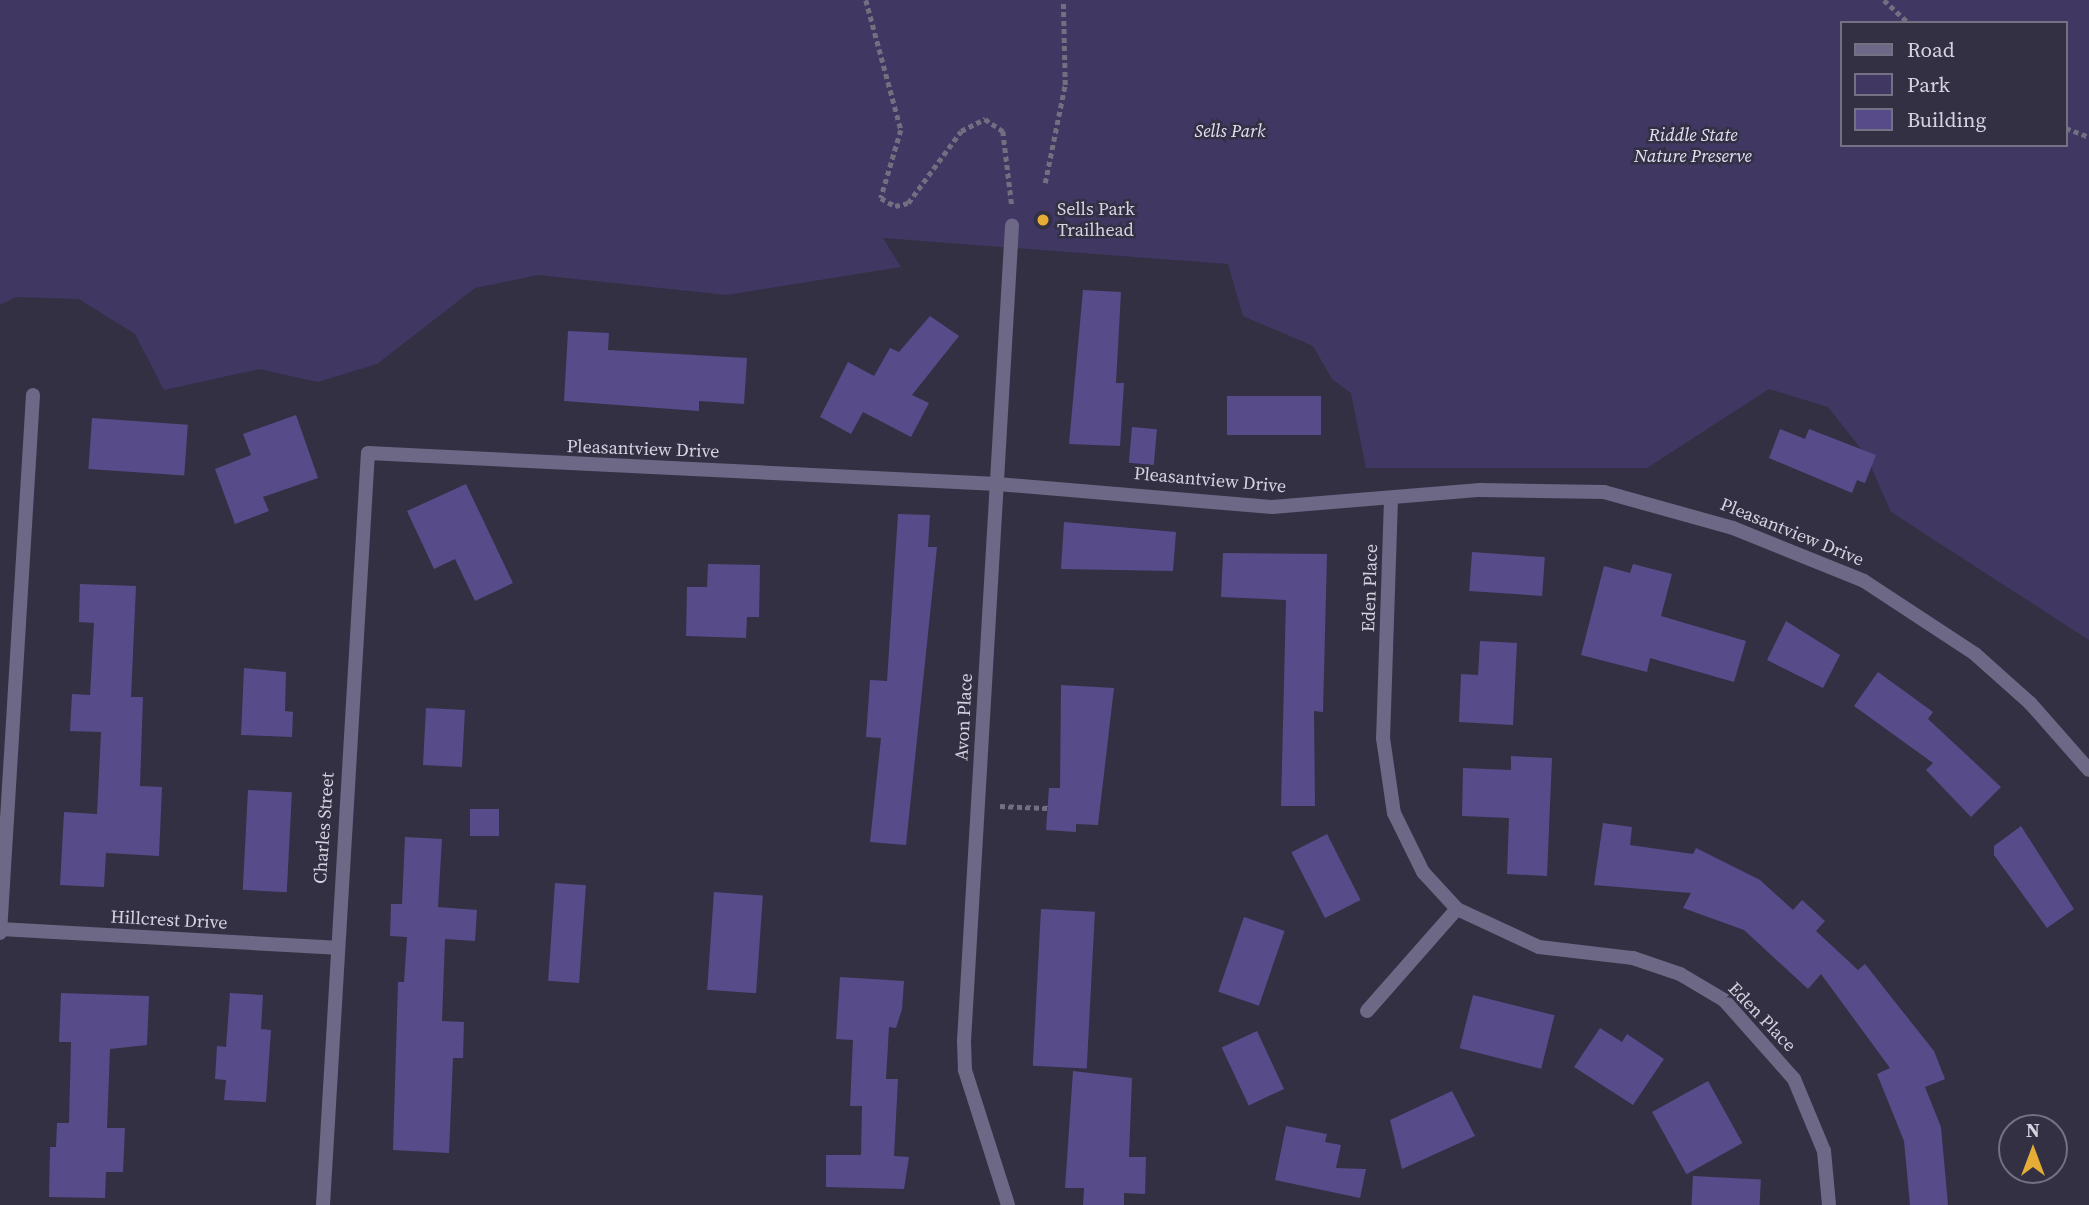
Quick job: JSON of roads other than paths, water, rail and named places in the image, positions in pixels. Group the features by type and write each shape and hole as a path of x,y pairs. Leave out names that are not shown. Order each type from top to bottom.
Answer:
{"street":[{"name":"Avon Place","path":"1008,1205 965,1070 964,1045 1012,225"},
{"path":"0,931 33,395"},
{"name":"Pleasantview Drive","path":"368,453 997,484 1272,507 1504,489 1604,492 1733,527 1864,581 1923,617 2030,703 2089,770"},
{"name":"Charles Street","path":"323,1205 336,948 368,453"},
{"name":"Eden Place","path":"1391,499 1383,738 1394,813 1423,872 1457,909 1539,947 1633,958 1680,974 1724,1000 1794,1079 1824,1151 1829,1205"},
{"path":"1367,1011 1457,909"},
{"name":"Hillcrest Drive","path":"0,931 336,948"}],"place":[{"name":"Sells Park Trailhead","path":"1043,220"}],"park label":[{"name":"Sells Park","path":"1230,131"},
{"name":"Riddle State Nature Preserve","path":"1693,146"}]}
